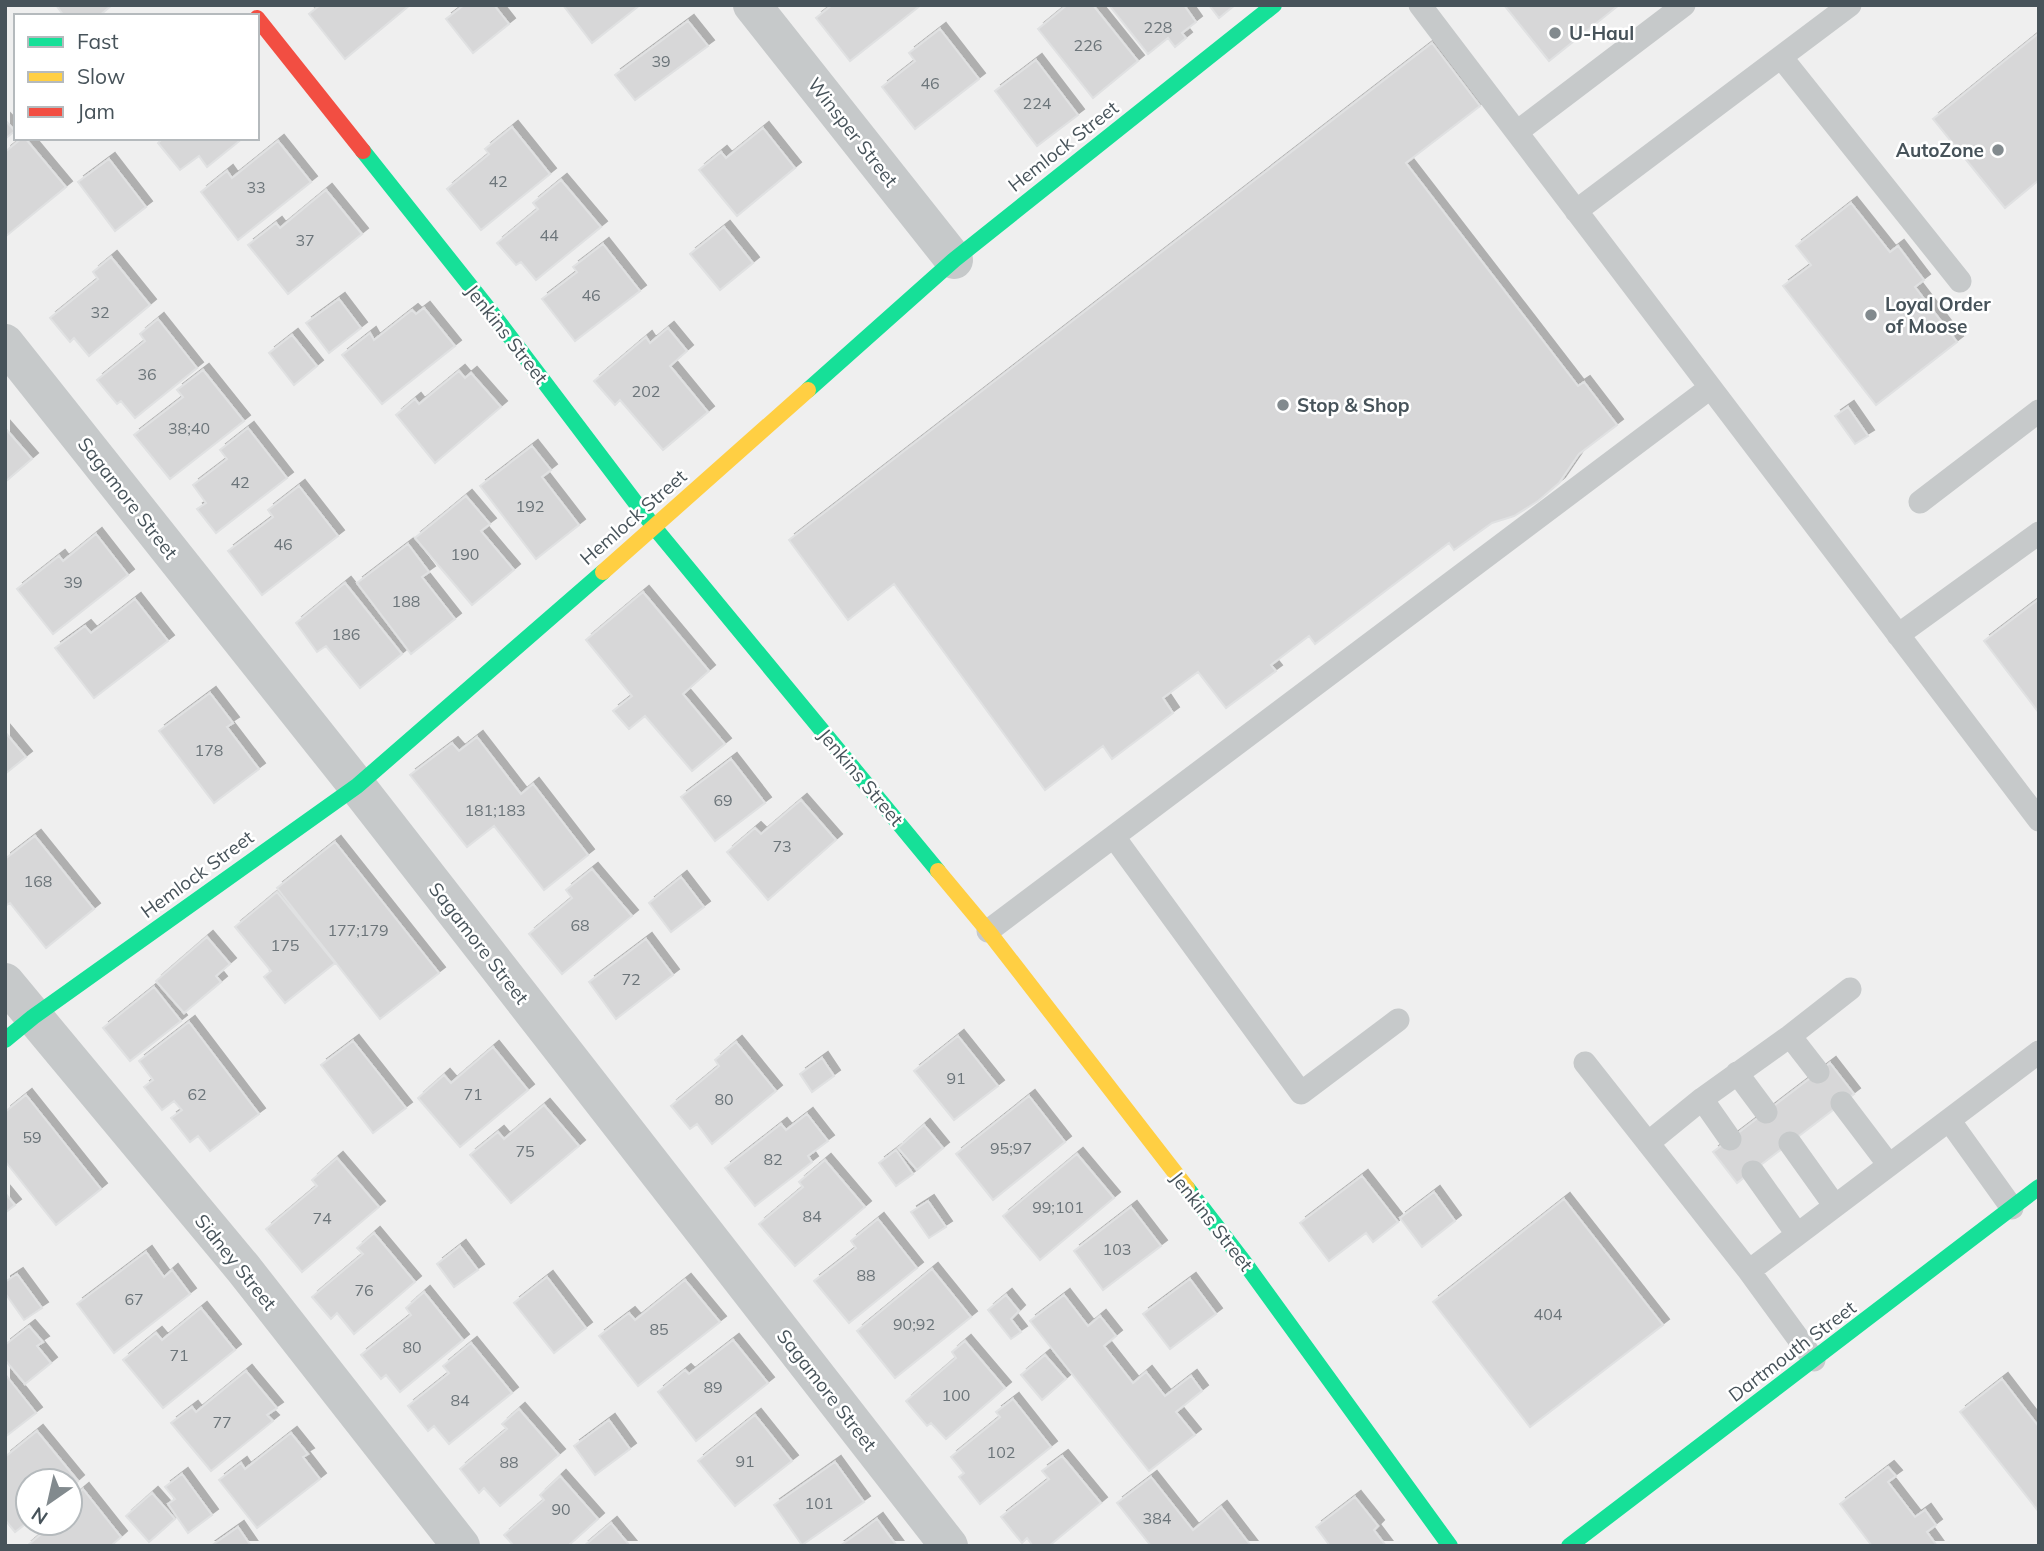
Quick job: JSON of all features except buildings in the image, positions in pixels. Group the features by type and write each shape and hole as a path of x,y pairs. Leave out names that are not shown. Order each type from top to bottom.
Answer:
{"street":[{"name":"Winsper Street","path":"752,5 954,260"},
{"name":"Hemlock Street","path":"19,1029 357,786 954,260 1274,5"},
{"name":"Jenkins Street","path":"259,21 495,317 654,527 988,931 1244,1262 1451,1546"},
{"name":"Sagamore Street","path":"5,343 357,786 949,1546"},
{"name":"Sidney Street","path":"5,982 19,1029 243,1268 461,1546"},
{"name":"Dartmouth Street","path":"1569,1546 2039,1187"}],"lane":[{"path":"1420,5 2039,820"},
{"path":"1517,132 1684,5"},
{"path":"1576,211 1850,5"},
{"path":"1782,57 1960,281"},
{"path":"988,931 1710,388"},
{"path":"1920,502 2039,411"},
{"path":"1898,635 2039,533"},
{"path":"1114,837 1301,1093 1398,1020"},
{"path":"1648,1143 1702,1099 1850,989"},
{"path":"1790,1036 1818,1072"},
{"path":"1749,1271 2039,1052"},
{"path":"1585,1063 1749,1271 1814,1360"},
{"path":"1737,1073 1766,1112"},
{"path":"1702,1099 1730,1139"},
{"path":"1842,1102 1889,1166"},
{"path":"1949,1120 2012,1208"},
{"path":"1790,1143 1835,1206"},
{"path":"1753,1171 1797,1234"}],"traffic: fast":[{"path":"808,390 954,260 1274,5"},
{"path":"363,151 495,317 654,527 938,871"},
{"path":"5,1040 33,1017 357,786 603,572"},
{"path":"1569,1546 2039,1187"},
{"path":"1187,1188 1244,1262 1450,1546"}],"traffic: slow":[{"path":"603,572 808,390"},
{"path":"938,871 988,931 1187,1188"}],"traffic: jam":[{"path":"259,21 363,151"}],"place":[{"name":"U-Haul","path":"1555,33"},
{"name":"AutoZone","path":"1998,150"},
{"name":"Loyal Order of Moose","path":"1871,315"},
{"name":"Stop & Shop","path":"1283,405"}]}
